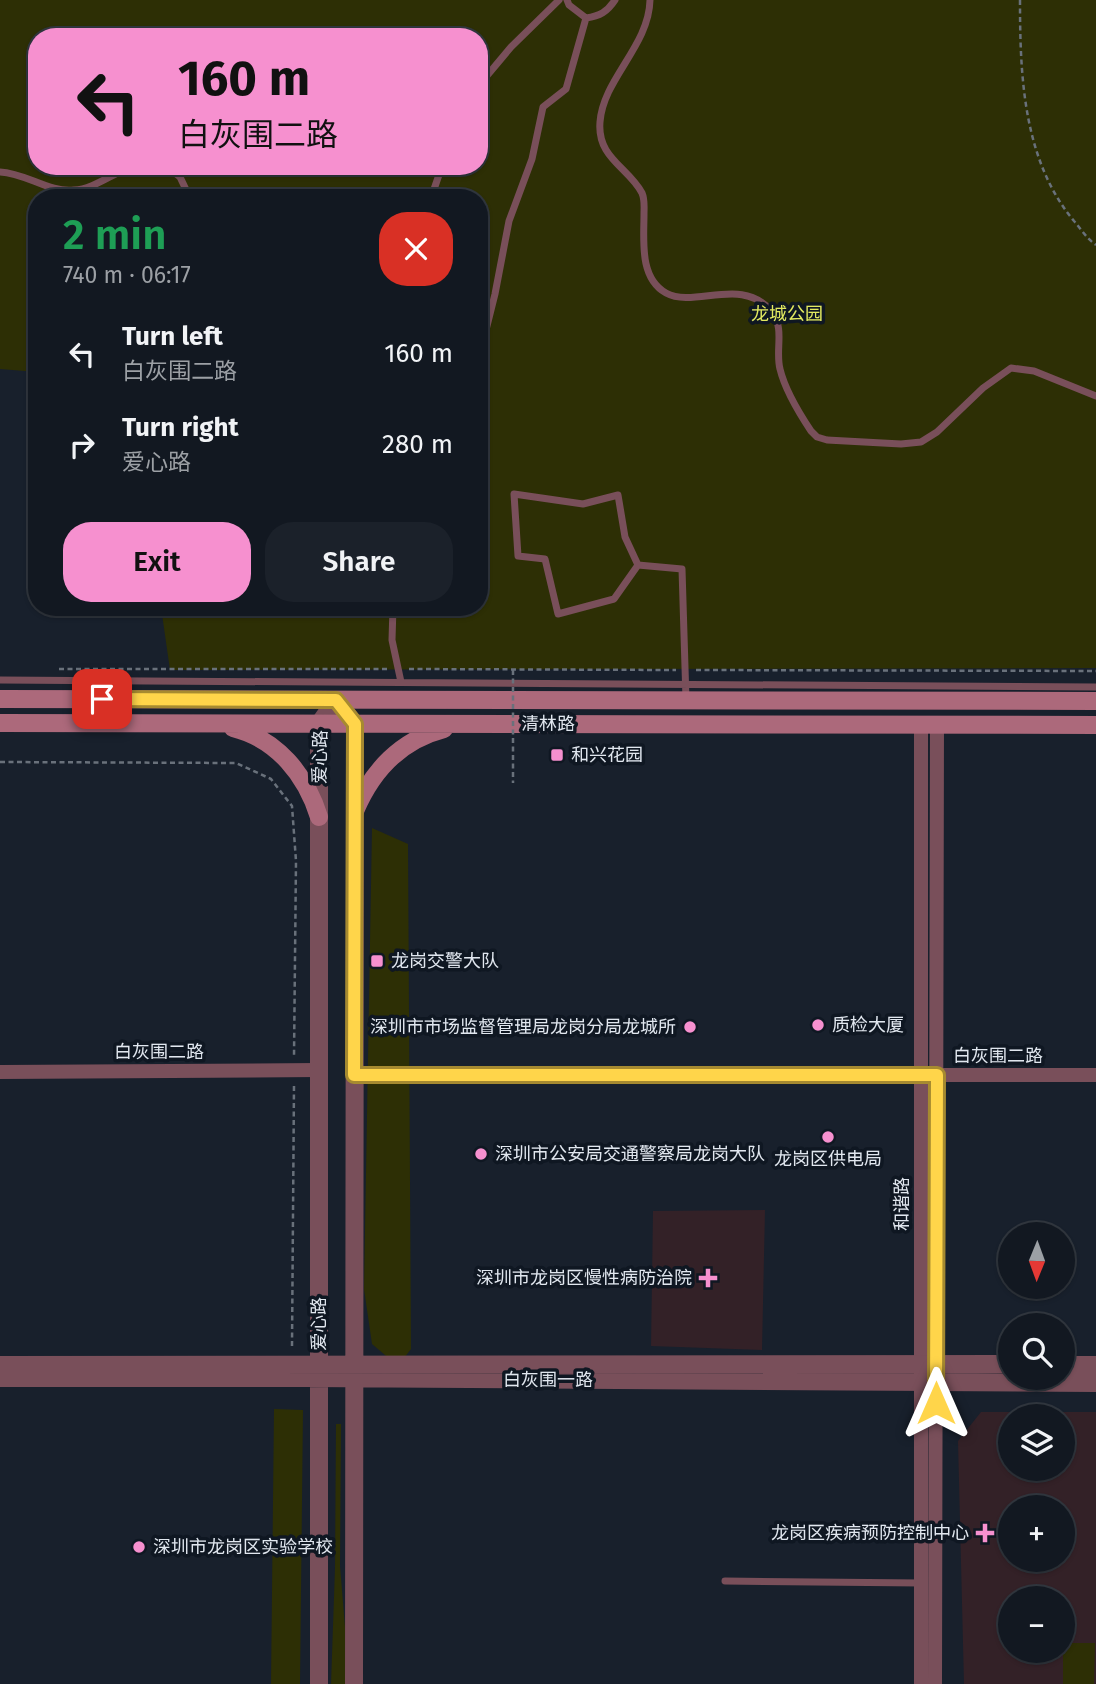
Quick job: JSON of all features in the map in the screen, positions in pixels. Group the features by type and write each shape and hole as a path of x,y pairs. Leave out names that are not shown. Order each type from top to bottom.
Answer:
{"main road":[{"name":"清林路","path":"0,699 336,700 686,692 1096,701"},
{"name":"清林路","path":"0,723 1096,725"},
{"path":"216,723 247,732 271,745 289,762 303,782 313,798 319,817"},
{"path":"355,811 363,792 389,759 408,744 432,732 465,724"}],"street":[{"name":"爱心路","path":"319,1684 319,724 336,700 355,724 354,1684"},
{"name":"和谐路","path":"929,725 921,1075 929,1364"},
{"name":"和谐路","path":"921,1684 928,1583 929,1364 937,1075 929,725"},
{"name":"白灰围二路","path":"0,1072 319,1070"},
{"name":"白灰围二路","path":"354,1075 1096,1075"},
{"name":"白灰围一路","path":"0,1378 998,1364"},
{"name":"白灰围一路","path":"0,1365 319,1372"},
{"path":"1075,1365 1096,1365"},
{"name":"白灰围一路","path":"354,1372 929,1383 1096,1383"},
{"name":"和谐路","path":"928,1583 935,1684"}],"lane":[{"path":"488,74 511,47 559,0"},
{"path":"567,0 569,5 586,18 599,16 610,8 615,0"},
{"path":"650,0 643,31 611,90 599,124 604,149 644,198 645,259 648,270 659,287 673,295 739,294 758,300 771,311 778,324 780,370 811,431 817,437 827,440 901,444 920,442 937,432 983,388 1011,368 1034,371 1096,396"},
{"path":"488,322 509,221 532,159 543,107 566,89 586,18"},
{"path":"0,172 18,174 62,189"},
{"path":"80,189 111,175"},
{"path":"514,494 583,505 618,495 625,537 638,565 614,599 558,614 545,559 519,556 514,494"},
{"path":"638,565 682,569 686,692"},
{"path":"393,616 392,640 401,682"},
{"path":"0,680 401,682 686,692 1096,688"},
{"path":"726,1581 928,1583"}],"path":[{"path":"1020,0 1020,69 1037,157 1059,203 1096,245"},
{"path":"52,669 1096,671"},
{"path":"513,670 513,783"},
{"path":"0,762 236,763 271,779 292,806 296,861 292,1346"}],"shaded area":[{"name":"深圳市龙岗区慢性病防治院","path":"765,1210 762,1350 651,1346 653,1211"},
{"name":"龙岗区疾病预防控制中心","path":"981,1412 998,1412 998,1481 1075,1481 1075,1412 1096,1412 1096,1684 964,1684 958,1441"}],"green space":[{"name":"龙城公园","path":"0,0 1096,0 1096,668 170,670 162,616 488,616 488,189 28,189 28,371 0,369"},
{"path":"372,828 408,844 411,1349 398,1366 372,1344 364,1289"},
{"path":"274,1409 303,1410 300,1684 271,1684"},
{"path":"336,1424 341,1424 340,1566 345,1627 345,1684 331,1684"},
{"path":"1075,1643 1095,1643 1094,1684 1063,1684 1063,1663 1075,1663"}],"place":[{"name":"和兴花园","path":"557,755"},
{"name":"龙岗交警大队","path":"377,961"},
{"name":"质检大厦","path":"818,1025"},
{"name":"深圳市市场监督管理局龙岗分局龙城所","path":"690,1027"},
{"name":"龙岗区供电局","path":"828,1137"},
{"name":"深圳市公安局交通警察局龙岗大队","path":"481,1154"},
{"name":"深圳市龙岗区慢性病防治院","path":"708,1278"},
{"name":"龙岗区疾病预防控制中心","path":"985,1533"},
{"name":"深圳市龙岗区实验学校","path":"139,1547"}],"route":[{"path":"102,699 336,700 355,724 354,1075 937,1075 936,1403"}]}
